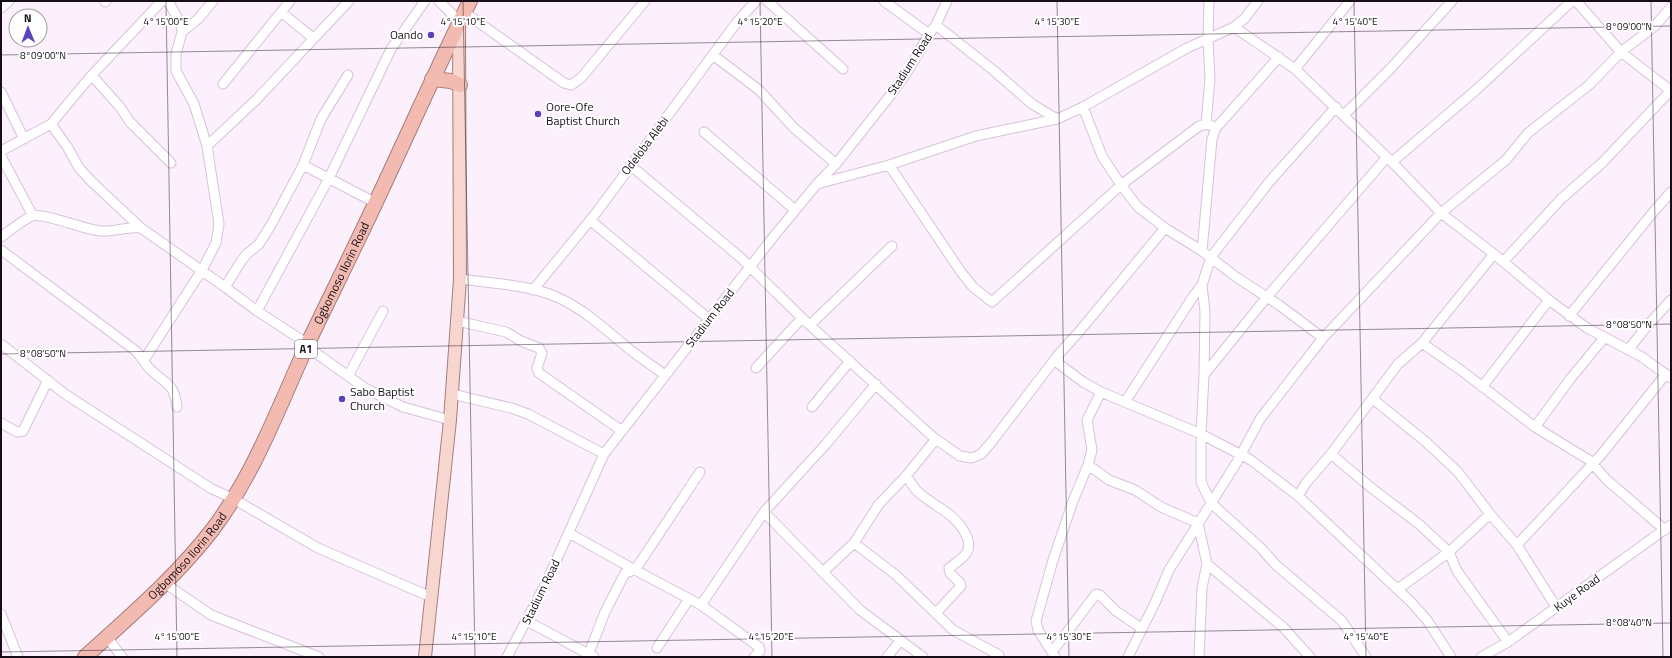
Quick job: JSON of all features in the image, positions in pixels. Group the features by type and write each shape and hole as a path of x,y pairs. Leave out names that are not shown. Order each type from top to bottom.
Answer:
{"highway":[{"name":"Ogbomoso Ilorin Road","path":"85,657 166,584 214,528 254,462 464,12"},
{"path":"432,79 451,81 460,85"}],"main road":[{"path":"425,657 450,420 460,279 460,85 464,12"}],"street":[{"path":"1,8 9,1"},
{"path":"1,151 51,124 90,77 162,1"},
{"path":"144,360 202,270 216,243 219,224 207,146 194,104 176,71 176,54 182,32 181,24 168,1"},
{"path":"182,32 198,19 213,1"},
{"path":"223,84 290,1"},
{"path":"207,146 257,99 348,1"},
{"path":"257,311 328,180 391,49 425,1"},
{"path":"439,1 464,12 564,83 571,85 581,78 645,1"},
{"name":"Odeloba Alebi","path":"533,290 590,220 737,22 756,1"},
{"path":"767,1 843,69"},
{"path":"884,1 928,34"},
{"name":"Stadium Road","path":"507,657 527,621 569,533 604,454 795,210 816,184 836,164 893,92 910,69 928,34 936,25 948,1"},
{"path":"1206,124 1210,79 1208,39 1209,1"},
{"path":"816,184 889,165 976,136 1057,119 1083,107 1156,65 1234,27 1245,18 1258,1"},
{"path":"1295,69 1350,1"},
{"path":"1344,115 1390,69 1452,1"},
{"path":"1204,376 1266,298 1390,159 1476,90 1572,1"},
{"path":"1503,262 1561,199 1602,163 1671,90 1621,52 1576,1"},
{"path":"1128,657 1141,628 1155,603 1169,570 1236,462 1260,419 1323,338 1441,213 1506,160 1528,133 1589,85 1621,52 1655,26 1671,7"},
{"path":"281,12 313,38"},
{"path":"936,25 993,70 1032,104 1057,119"},
{"path":"1234,27 1295,69 1390,159 1441,213 1494,254 1549,300 1569,316 1604,338 1642,357 1669,376 1593,464 1517,544"},
{"path":"713,55 759,90 794,128 836,164"},
{"path":"1202,251 1212,139 1216,128 1279,57"},
{"path":"225,286 247,254 259,244 271,225 303,165 321,119 348,75"},
{"path":"90,77 95,79 120,107 130,122 171,163"},
{"path":"1,92 24,139"},
{"path":"1083,107 1102,156 1121,185 1138,207 1165,228 1212,257 1266,298 1280,306 1323,338"},
{"path":"1125,402 1202,285 1212,257 1270,181 1336,107"},
{"path":"51,124 68,148 79,168 141,228 225,286 257,311 308,344 313,351 365,388 403,407 450,420"},
{"path":"889,165 961,272 973,287 992,302 1121,185 1199,126 1206,124 1212,125 1216,128"},
{"path":"704,132 795,210"},
{"path":"1,156 33,216"},
{"path":"303,165 328,180 376,203"},
{"path":"630,165 741,258 802,318 936,439 960,456 972,458 981,454 990,444 1058,355 1165,228"},
{"path":"1569,316 1671,192"},
{"path":"1,237 33,216 41,215 100,231 115,231 132,226 141,228"},
{"path":"590,220 709,319"},
{"path":"810,325 892,246"},
{"path":"1,250 136,350 149,368 170,386 175,393 177,407"},
{"path":"1298,496 1306,483 1331,454 1398,364 1422,343 1494,254"},
{"path":"460,279 533,290 558,297 576,306 665,375"},
{"path":"1202,285 1205,312 1201,482 1211,503 1261,548 1276,565 1342,621 1366,657"},
{"path":"1482,386 1549,300"},
{"path":"1628,350 1671,300"},
{"path":"348,376 383,311"},
{"path":"756,368 802,318"},
{"path":"457,321 506,332 521,341 539,348 542,353 537,368 539,373 622,431"},
{"path":"1535,427 1562,390 1604,338"},
{"path":"1422,343 1482,386 1535,427 1593,464 1607,480 1668,527"},
{"path":"1,344 65,394 212,489 232,498 318,548 431,597"},
{"path":"1058,355 1059,364 1064,369 1101,392 1201,434 1240,454 1251,460 1298,496 1398,589 1427,620 1451,657"},
{"path":"812,407 850,361"},
{"path":"1,423 17,432 23,431 48,380"},
{"path":"701,605 764,512 826,444 876,384"},
{"path":"1101,392 1087,420 1092,450 1088,465 1073,501 1053,560 1036,621 1038,630 1053,654 1096,594 1100,594 1116,611 1141,628"},
{"path":"452,394 511,408 528,414 604,454"},
{"path":"1372,398 1426,442 1458,472 1490,514 1517,544 1556,607"},
{"path":"823,572 854,543 879,504 906,476 936,439"},
{"path":"1331,454 1369,486 1420,525 1449,552 1457,571 1508,642"},
{"path":"1088,465 1109,480 1135,490 1168,512 1198,523"},
{"path":"527,621 591,655 605,612 625,573 635,570 700,472"},
{"path":"906,476 917,491 944,509 955,519 969,541 969,549 967,554 949,568 950,573 961,586 936,613"},
{"path":"764,512 860,610 923,657"},
{"path":"1398,589 1449,552 1490,514"},
{"path":"1198,523 1207,564 1202,588 1199,657"},
{"name":"Kuye Road","path":"1481,657 1508,642 1668,527"},
{"path":"569,533 701,605 759,647 760,651 754,657"},
{"path":"854,543 896,575 961,636 999,655"},
{"path":"1207,564 1280,624 1310,657"},
{"path":"166,584 211,615 319,657"},
{"path":"657,648 689,599"},
{"path":"1,614 18,657"},
{"path":"107,637 122,657"},
{"path":"887,657 900,641"}],"place":[{"name":"Oando","path":"431,35"},
{"name":"Oore-Ofe Baptist Church","path":"538,114"},
{"name":"Sabo Baptist Church","path":"342,399"}]}
